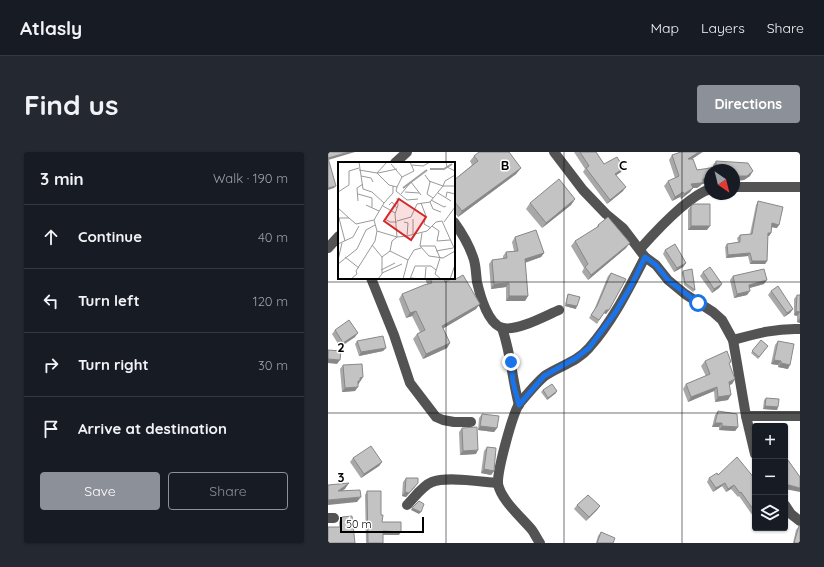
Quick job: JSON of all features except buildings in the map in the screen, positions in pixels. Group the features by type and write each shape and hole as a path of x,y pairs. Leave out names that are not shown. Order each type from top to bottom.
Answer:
{"street":[{"path":"397,162 407,152"},
{"path":"554,152 583,190 606,214 623,228 642,253 656,265 668,280 722,320 732,340 752,441"},
{"path":"740,187 800,187"},
{"path":"540,543 532,530 515,512 501,491 498,483 502,456 509,431 519,405 544,376 576,358 589,348 615,313 631,286 642,253 663,224 689,201 704,192"},
{"path":"455,224 466,241 474,261 478,284 487,313 493,322 502,328 509,347 513,382 519,405"},
{"path":"328,248 338,237"},
{"path":"371,279 394,335 410,384 424,399 436,417 454,422 470,422"},
{"path":"502,328 515,327 559,310"},
{"path":"732,340 761,332 790,328 800,329"},
{"path":"746,416 800,416"},
{"path":"407,505 424,487 432,482 444,480 498,483"},
{"path":"788,510 800,521"}],"route":[{"path":"511,362 513,382 519,405 544,376 576,358 589,348 615,313 631,286 645,257 656,265 668,280 698,303"}]}
